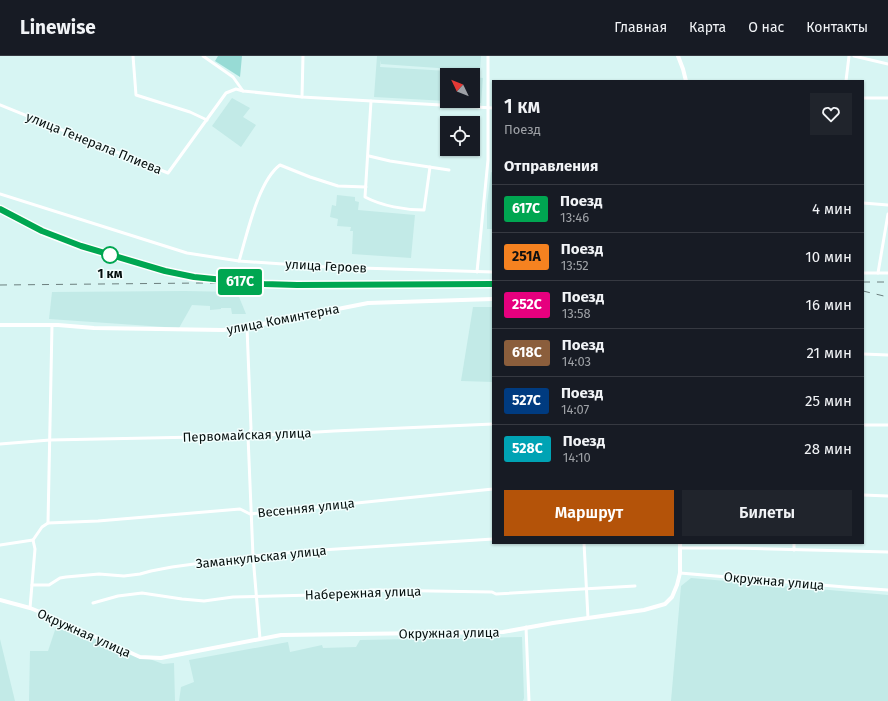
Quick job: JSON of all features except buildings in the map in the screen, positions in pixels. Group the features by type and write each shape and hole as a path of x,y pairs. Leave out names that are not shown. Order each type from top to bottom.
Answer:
{"street":[{"path":"133,56 136,95 190,112 206,120"},
{"path":"203,56 232,76 243,91"},
{"path":"302,97 303,56"},
{"path":"477,272 488,160 488,56"},
{"path":"678,56 684,69 686,80"},
{"path":"846,80 849,56"},
{"path":"854,56 888,64"},
{"name":"улица Генерала Плиева","path":"0,105 168,173 226,93 236,89 302,97 489,108"},
{"path":"864,98 888,98"},
{"path":"371,101 369,156 365,197 380,203 411,210 424,210 430,167"},
{"path":"369,156 449,170"},
{"path":"488,160 492,161"},
{"path":"239,261 256,201 274,170 280,165 338,186 366,187"},
{"name":"улица Героев","path":"0,194 187,253 239,261 327,267 492,272"},
{"path":"864,203 888,205"},
{"path":"878,273 888,214"},
{"path":"864,273 888,273"},
{"name":"улица Коминтерна","path":"0,325 223,330 247,327 321,311 368,303 492,299"},
{"path":"0,545 33,540 42,527 48,523 52,325"},
{"path":"247,327 251,429 248,436 250,514 260,639"},
{"path":"864,354 888,355"},
{"name":"Первомайская улица","path":"0,444 50,440 248,436 492,424"},
{"path":"864,425 888,425"},
{"name":"Весенняя улица","path":"48,523 98,521 240,509 250,514 492,489"},
{"path":"864,495 888,496"},
{"name":"Заманкульская улица","path":"32,585 49,584 60,578 66,577 99,574 124,576 140,574 151,570 253,556 306,551 492,539"},
{"path":"30,608 35,549 33,540"},
{"path":"584,544 588,618"},
{"path":"680,544 680,573"},
{"path":"794,544 794,550"},
{"path":"680,548 888,552"},
{"name":"Окружная улица","path":"0,600 30,608 50,616 140,657 161,658 281,635 503,632 526,627 644,610 665,604 672,597 676,591 680,573 888,590"},
{"name":"Набережная улица","path":"93,603 118,596 142,593 182,600 204,600 233,597 354,594 371,590 492,592 496,594 635,586"},
{"path":"526,627 529,701"}],"shaded area":[{"path":"218,56 242,56 240,77 215,61"},
{"path":"377,56 481,56 480,71 480,68 440,68 381,64 381,60 380,67 440,71 440,101 374,97"},
{"path":"480,78 483,78 480,103"},
{"path":"232,98 250,108 243,117 256,125 241,147 212,126"},
{"path":"491,172 492,229 487,229 487,204"},
{"path":"337,195 355,197 355,201 359,202 358,210 415,215 411,258 352,254 353,231 350,231 351,227 337,226 338,219 330,217 332,205 336,206"},
{"path":"52,292 237,292 246,314 232,314 231,308 210,310 210,306 192,305 179,328 49,319"},
{"path":"473,307 492,307 492,382 461,381"},
{"path":"691,578 888,595 888,701 671,701 681,586"},
{"path":"57,624 163,664 174,663 175,701 29,701 30,651 48,651"},
{"path":"522,637 523,701 179,701 181,687 194,682 189,660 288,642 290,652 322,645 323,648 356,647 360,640"},
{"path":"0,639 15,701 0,701"}],"railway":[{"path":"0,209 44,232 90,249 163,270 205,278"},
{"path":"864,282 888,282"},
{"path":"0,285 201,283 297,285 492,284"},
{"path":"864,291 888,297"}],"train":[{"name":"617C","path":"0,209 14,218 52,236 165,271 194,277 264,284 297,285 492,284"}],"place":[{"name":"1 км","path":"110,255"}]}
